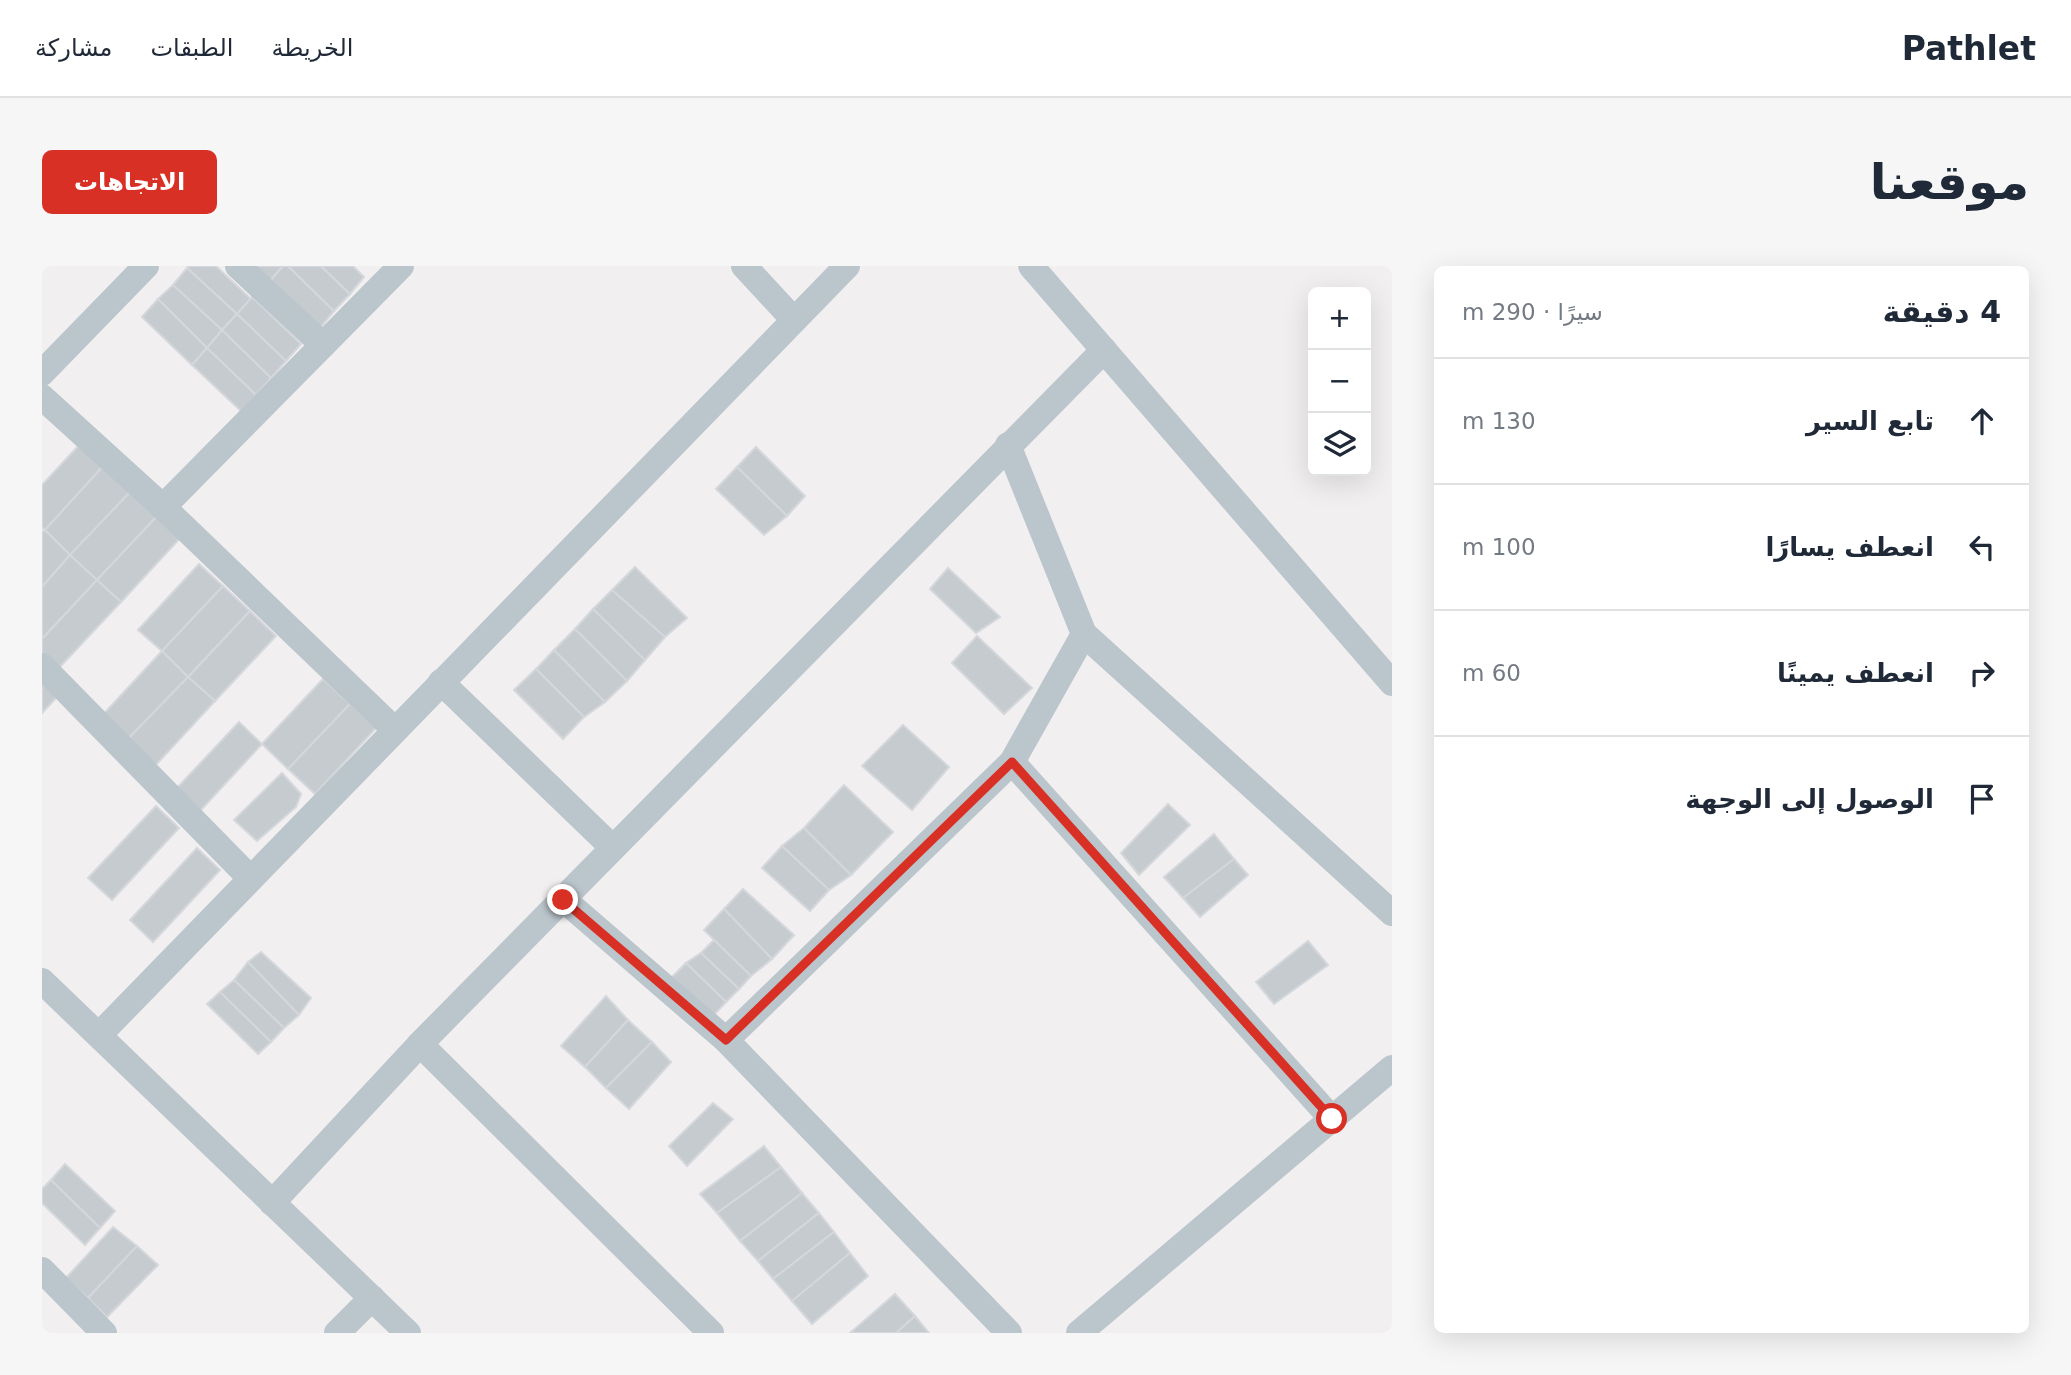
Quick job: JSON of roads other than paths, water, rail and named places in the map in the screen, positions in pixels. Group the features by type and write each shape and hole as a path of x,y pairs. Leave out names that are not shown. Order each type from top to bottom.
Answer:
{"street":[{"path":"42,373 146,266"},
{"path":"238,266 323,345"},
{"path":"163,508 401,266"},
{"path":"744,266 794,320"},
{"path":"99,1035 847,266"},
{"path":"1031,266 1392,683"},
{"path":"272,1203 420,1044 1104,350"},
{"path":"42,397 163,508 395,730"},
{"path":"1009,445 1084,634 1392,913"},
{"path":"726,1040 1012,762 1084,634"},
{"path":"42,666 250,878"},
{"path":"441,682 613,848"},
{"path":"1012,762 1332,1119"},
{"path":"563,900 726,1040 1009,1333"},
{"path":"42,981 408,1333"},
{"path":"420,1044 711,1333"},
{"path":"1079,1333 1392,1068"},
{"path":"42,1270 104,1333"},
{"path":"337,1333 372,1298"}]}
